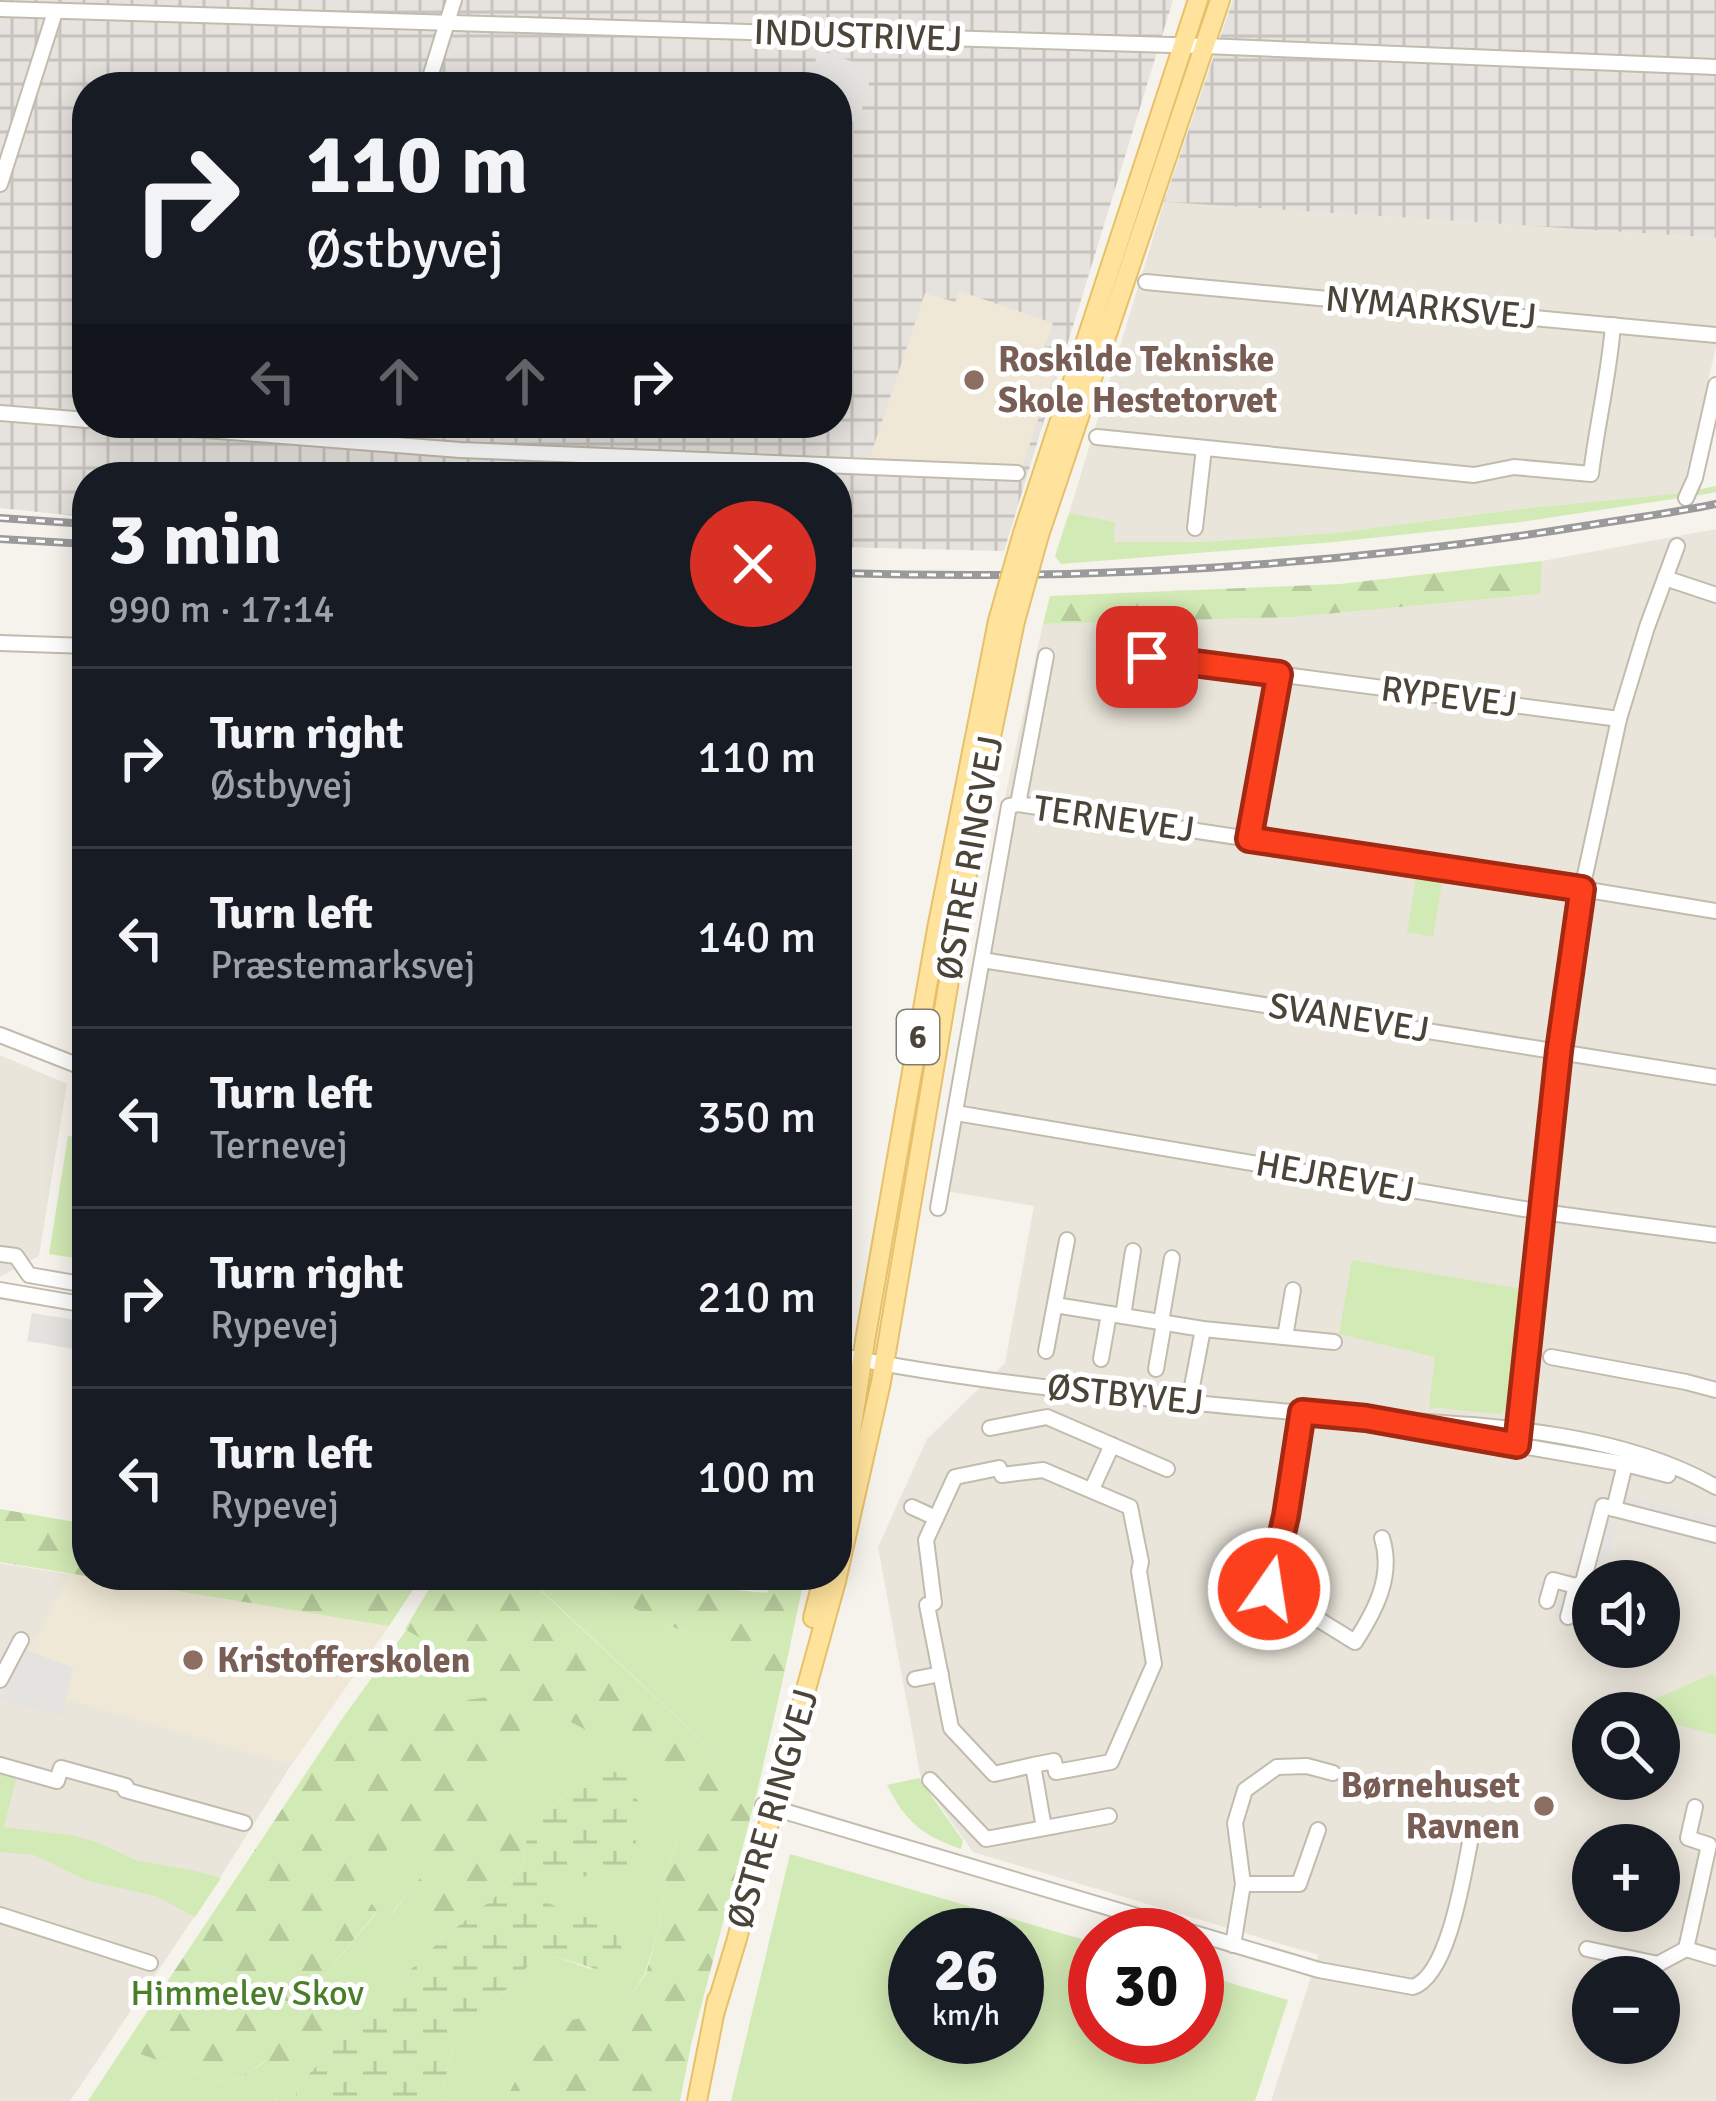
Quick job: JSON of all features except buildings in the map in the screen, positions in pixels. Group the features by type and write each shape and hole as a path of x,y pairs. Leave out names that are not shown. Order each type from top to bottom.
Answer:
{"main road":[{"name":"ØSTRE RINGVEJ","path":"852,1425 933,952 1006,621 1198,0"},
{"name":"ØSTRE RINGVEJ","path":"1031,534 1220,0"},
{"name":"ØSTRE RINGVEJ","path":"852,1509 884,1364 1006,621"},
{"name":"ØSTRE RINGVEJ","path":"697,2101 820,1590"},
{"name":"ØSTRE RINGVEJ","path":"768,1807 833,1590"}],"street":[{"path":"432,72 454,0"},
{"name":"INDUSTRIVEJ","path":"0,9 1183,45 1716,67"},
{"path":"0,184 55,12"},
{"name":"NYMARKSVEJ","path":"1146,282 1716,335"},
{"path":"1097,437 1474,476 1514,467 1591,474 1598,415 1609,377 1613,325"},
{"path":"1686,498 1716,385"},
{"path":"0,413 72,420"},
{"path":"294,438 484,452 738,462"},
{"path":"1195,528 1204,448"},
{"path":"852,466 1017,473"},
{"path":"1518,1438 1559,1051 1582,889 1619,719 1677,546"},
{"path":"1665,578 1716,596"},
{"path":"0,643 72,645"},
{"path":"938,1208 982,960 1046,656"},
{"name":"RYPEVEJ","path":"1147,657 1619,719"},
{"path":"1249,839 1279,674"},
{"name":"TERNEVEJ","path":"1014,805 1716,911"},
{"name":"SVANEVEJ","path":"982,960 1716,1077"},
{"path":"0,1035 72,1063"},
{"name":"HEJREVEJ","path":"956,1113 1542,1212 1716,1235"},
{"path":"1046,1351 1066,1240"},
{"path":"1101,1359 1133,1251"},
{"path":"0,1253 16,1256 29,1275 26,1294"},
{"path":"1156,1369 1172,1258"},
{"path":"29,1275 72,1282"},
{"path":"0,1289 72,1302"},
{"path":"1285,1337 1293,1290"},
{"path":"1055,1305 1203,1329 1334,1342"},
{"path":"1189,1402 1203,1329"},
{"path":"1551,1357 1716,1390"},
{"name":"ØSTBYVEJ","path":"852,1358 1050,1388 1366,1418 1518,1438 1626,1458 1716,1489"},
{"path":"1047,1417 1050,1388"},
{"path":"1302,1412 1269,1589 1355,1642 1382,1588 1388,1555 1382,1538"},
{"path":"990,1428 1047,1417 1167,1469"},
{"path":"1092,1489 1112,1445"},
{"path":"1614,1509 1626,1458"},
{"path":"999,1468 1002,1475 1043,1470 1092,1489 1130,1507 1154,1664 1111,1762 1056,1772 1054,1761 994,1774 951,1728 927,1605 934,1604 926,1540 955,1477 999,1468"},
{"path":"1589,1560 1603,1506 1716,1535"},
{"path":"911,1507 936,1518"},
{"path":"1547,1601 1553,1580 1572,1585"},
{"path":"1568,1617 1572,1602"},
{"path":"2,1672 21,1640"},
{"path":"915,1678 940,1674"},
{"path":"1033,1765 1044,1828"},
{"path":"0,1766 57,1780 61,1768 244,1823"},
{"path":"1233,1945 1243,1884 1235,1823 1245,1790 1277,1767 1307,1766 1333,1773"},
{"path":"930,1780 986,1839"},
{"path":"768,1807 1319,1970 1412,1987 1423,1983 1448,1941 1473,1827"},
{"path":"1686,1949 1709,1845 1688,1838 1695,1807"},
{"path":"986,1839 1109,1816"},
{"path":"1243,1884 1299,1884 1318,1830"},
{"path":"975,1867 986,1839"},
{"path":"0,1915 150,1963"},
{"path":"1587,1949 1658,1964 1686,1949 1716,1958"}],"shaded area":[{"path":"0,0 1173,0 1004,551 852,547 852,462 72,462 72,515 0,508"},
{"path":"1233,0 1716,0 1716,238 1164,202"},
{"path":"819,50 871,68 862,104 864,125 852,121 852,72 812,72"},
{"path":"1164,202 1716,238 1716,347 1682,493 1335,533 1113,542 1069,513"},
{"name":"Roskilde Tekniske Skole Hestetorvet","path":"959,291 1053,323 1044,349 1060,355 1022,467 869,460 925,293 955,302"},
{"path":"1716,529 1716,2101 1271,2101 1318,1955 1224,1927 1224,1908 1161,1908 973,1852 921,1779 878,1547 927,1439 1005,1363 1034,1206 933,1189 1002,811 1043,624 1293,617 1539,594 1542,561"},
{"path":"0,1055 67,1084 39,1256 0,1277"},
{"path":"32,1313 72,1320 72,1348 27,1341"},
{"path":"1625,1495 1646,1501 1643,1509 1647,1511 1650,1502 1689,1512 1689,1522 1693,1513 1716,1519 1716,1549 1688,1542 1691,1532 1681,1528 1678,1536 1647,1528 1648,1522 1638,1518 1636,1526 1624,1522 1626,1517 1609,1514 1608,1521 1617,1524 1607,1559 1576,1560 1582,1535 1589,1536 1590,1530 1584,1528 1592,1496 1623,1502"},
{"path":"0,1563 72,1575 72,1590 167,1590 389,1626 291,1765 70,2101 0,2101"},
{"path":"1549,1573 1572,1579 1572,1622 1554,1617 1561,1591 1569,1590 1558,1588 1553,1608 1542,1605 1542,1597 1536,1594 1539,1581 1547,1582"},
{"name":"Kristofferskolen","path":"72,1574 72,1590 170,1590 389,1626 291,1765 67,1699 62,1716 0,1700"},
{"path":"27,1650 73,1668 62,1716 0,1700"}],"green space":[{"path":"1716,486 1716,492 1706,494 1521,522 1334,542 1061,564 1055,556 1069,513 1115,522 1114,542 1200,542 1335,533"},
{"path":"1542,561 1540,594 1294,617 1043,624 1050,596 1340,584"},
{"path":"1416,878 1442,882 1433,937 1407,932"},
{"path":"68,1136 72,1137 72,1258 49,1254"},
{"path":"1352,1260 1521,1289 1509,1406 1499,1414 1429,1407 1435,1357 1339,1334"},
{"path":"0,1509 72,1521 72,1574 0,1562"},
{"path":"170,1590 413,1590 389,1626"},
{"name":"Himmelev Skov","path":"429,1590 540,1590 757,1792 680,2101 505,2101 521,2070 564,2022 622,2008 646,1974 677,1840 714,1798 550,1711 485,1788 528,1830 522,1870 494,1898 443,1938 392,1914 437,1856 395,1840 358,1886 377,1911 317,1985 361,2018 299,2085 294,2101 270,2101 277,2100 265,2061 241,2078 220,2082 123,2048 342,1719 514,1693 405,1629"},
{"path":"435,1590 527,1590 528,1692 342,1719"},
{"path":"541,1590 596,1590 783,1679 757,1792"},
{"path":"596,1590 802,1590 783,1679"},
{"path":"1712,1674 1716,1678 1716,1735 1680,1726 1680,1692 1671,1692"},
{"path":"549,1710 714,1798 677,1840 645,1974 622,2009 564,2022 521,2070 505,2101 441,2101 452,2047 531,1963 553,1956 591,1969 612,1927 550,1905 551,1892 560,1879 626,1871 575,1786 528,1830 484,1788"},
{"path":"601,1769 624,1774 645,1815 626,1872 560,1879 550,1904 612,1927 626,1957 616,1975 553,1956 531,1963 452,2047 441,2101 294,2101 299,2085 361,2018 522,1870 528,1830 575,1786"},
{"path":"0,1772 17,1776 4,1827 71,1835 135,1860 221,1878 195,1917 156,1896 88,1881 34,1855 0,1852"},
{"path":"919,1778 963,1841 961,1849 916,1826 887,1785"},
{"path":"394,1839 438,1856 392,1913 443,1938 361,2018 317,1985 377,1912 357,1887"},
{"path":"790,1854 975,1908 888,1908 888,2064 1044,2064 1044,1928 1068,1935 1068,2064 1224,2064 1224,1981 1288,2000 1255,2101 731,2101"},
{"path":"123,2048 220,2082 241,2078 266,2061 277,2101 88,2101"}],"railway":[{"path":"852,573 1026,575 1309,560 1497,539 1716,504"},
{"path":"0,518 72,523"},
{"path":"0,539 72,543"}],"place":[{"name":"Roskilde Tekniske Skole Hestetorvet","path":"974,380"},
{"name":"Kristofferskolen","path":"193,1660"},
{"name":"Børnehuset Ravnen","path":"1544,1806"}],"route":[{"path":"1147,657 1279,674 1249,839 1582,889 1559,1051 1517,1445 1366,1418 1302,1412 1269,1589"}]}
